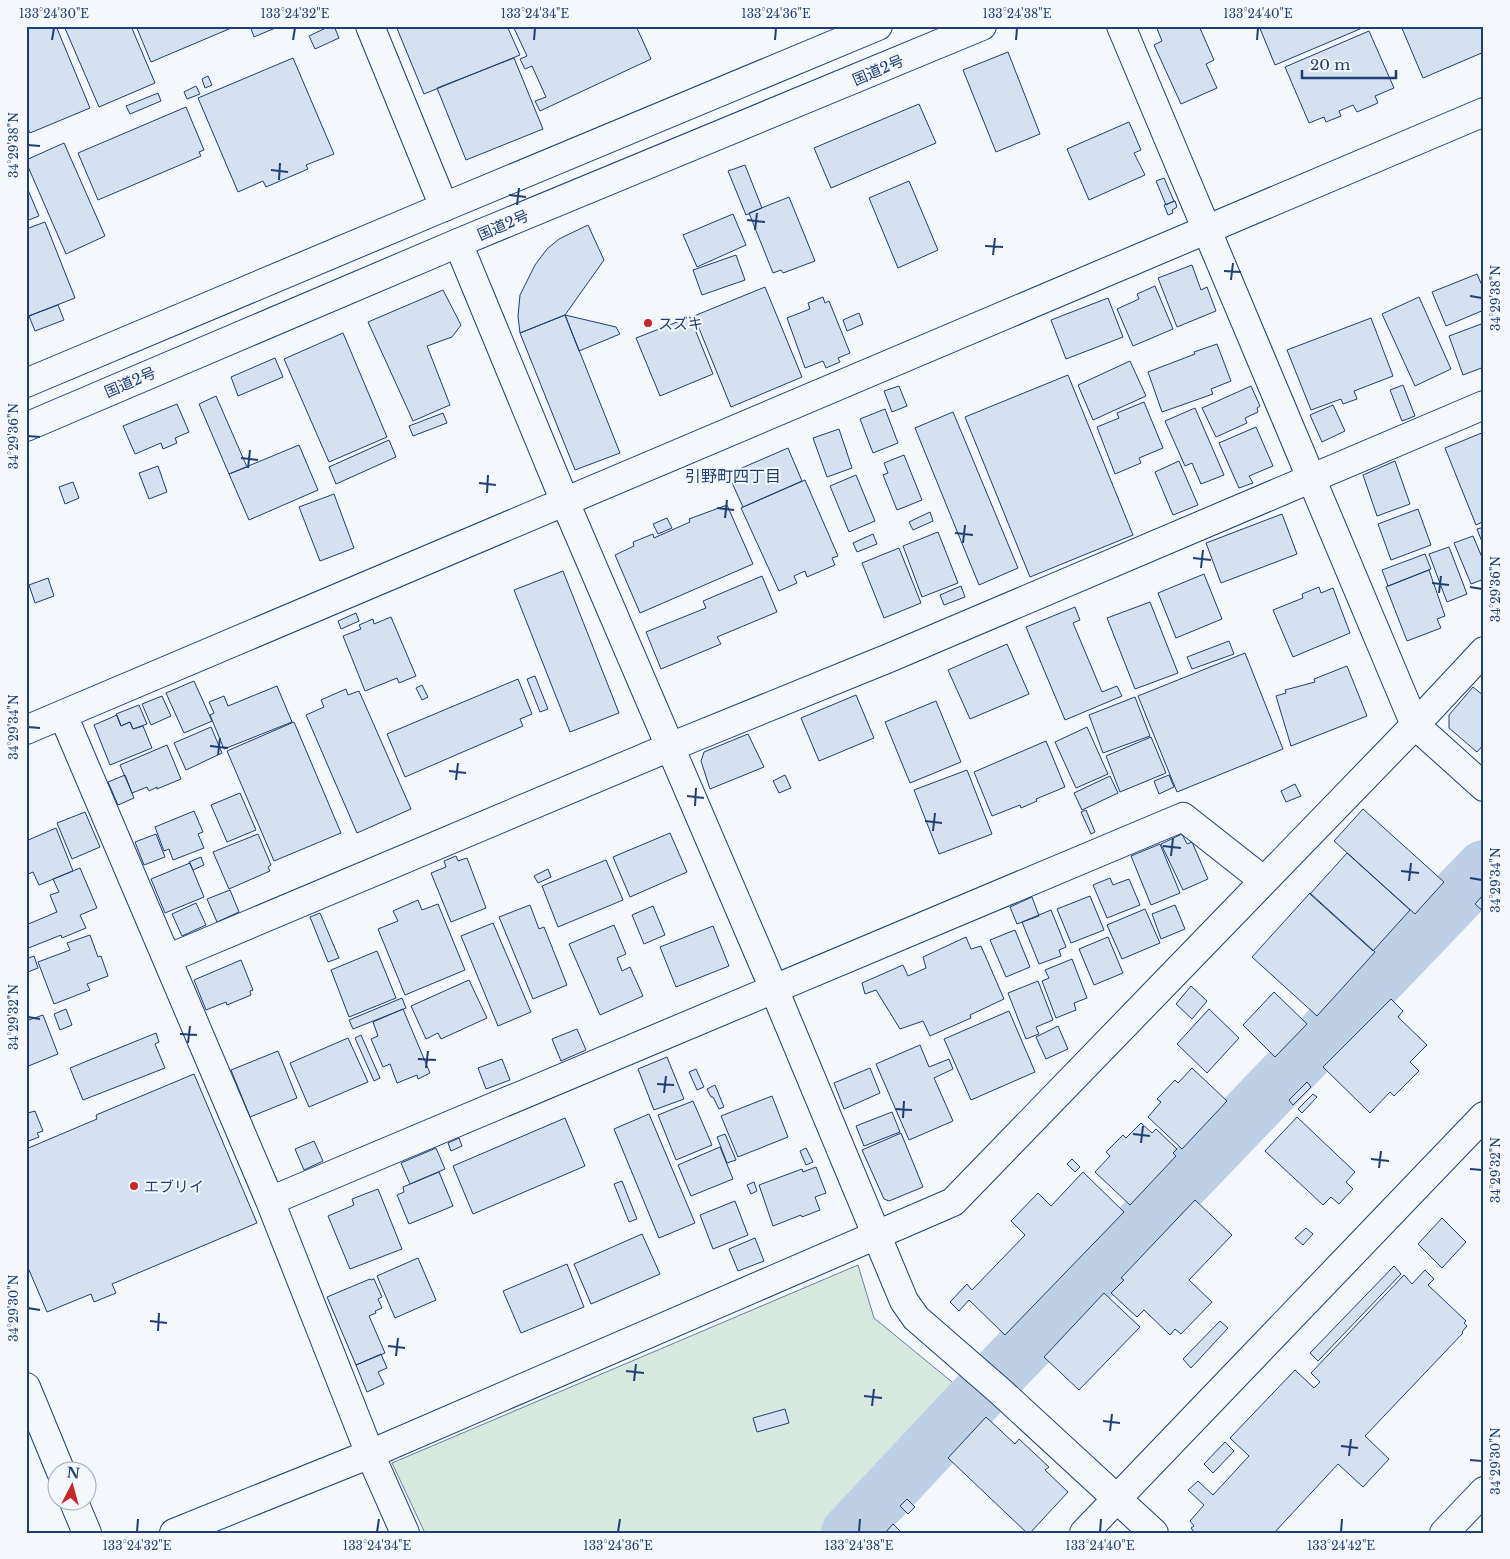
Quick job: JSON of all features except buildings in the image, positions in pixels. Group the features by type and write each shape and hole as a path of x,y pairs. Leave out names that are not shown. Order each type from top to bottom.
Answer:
{"main road":[{"path":"370,26 444,207"},
{"path":"26,384 878,26"},
{"name":"国道2号","path":"26,427 458,244 982,26"},
{"path":"1121,26 1415,725 1484,787"},
{"path":"26,730 1484,112"},
{"path":"458,244 565,502 774,989 904,1301 916,1318 1001,1392 1154,1533"},
{"path":"167,959 670,747 889,658 1484,405"},
{"path":"174,1533 370,1454 953,1202 1415,725 1484,651"},
{"path":"63,714 270,1201 370,1454 405,1533"},
{"path":"270,1201 1183,816 1263,880"},
{"path":"1084,1533 1484,1116"},
{"path":"26,1387 57,1462"},
{"path":"1444,1533 1484,1491"},
{"path":"78,1512 87,1533"}],"shaded area":[{"path":"858,1265 874,1318 963,1391 829,1533 425,1533 392,1463"}],"waterway":[{"path":"849,1533 971,1403 1484,868"}],"place":[{"name":"スズキ","path":"648,323"},
{"name":"エブリイ","path":"134,1186"}],"district":[{"name":"引野町四丁目","path":"733,476"}]}
